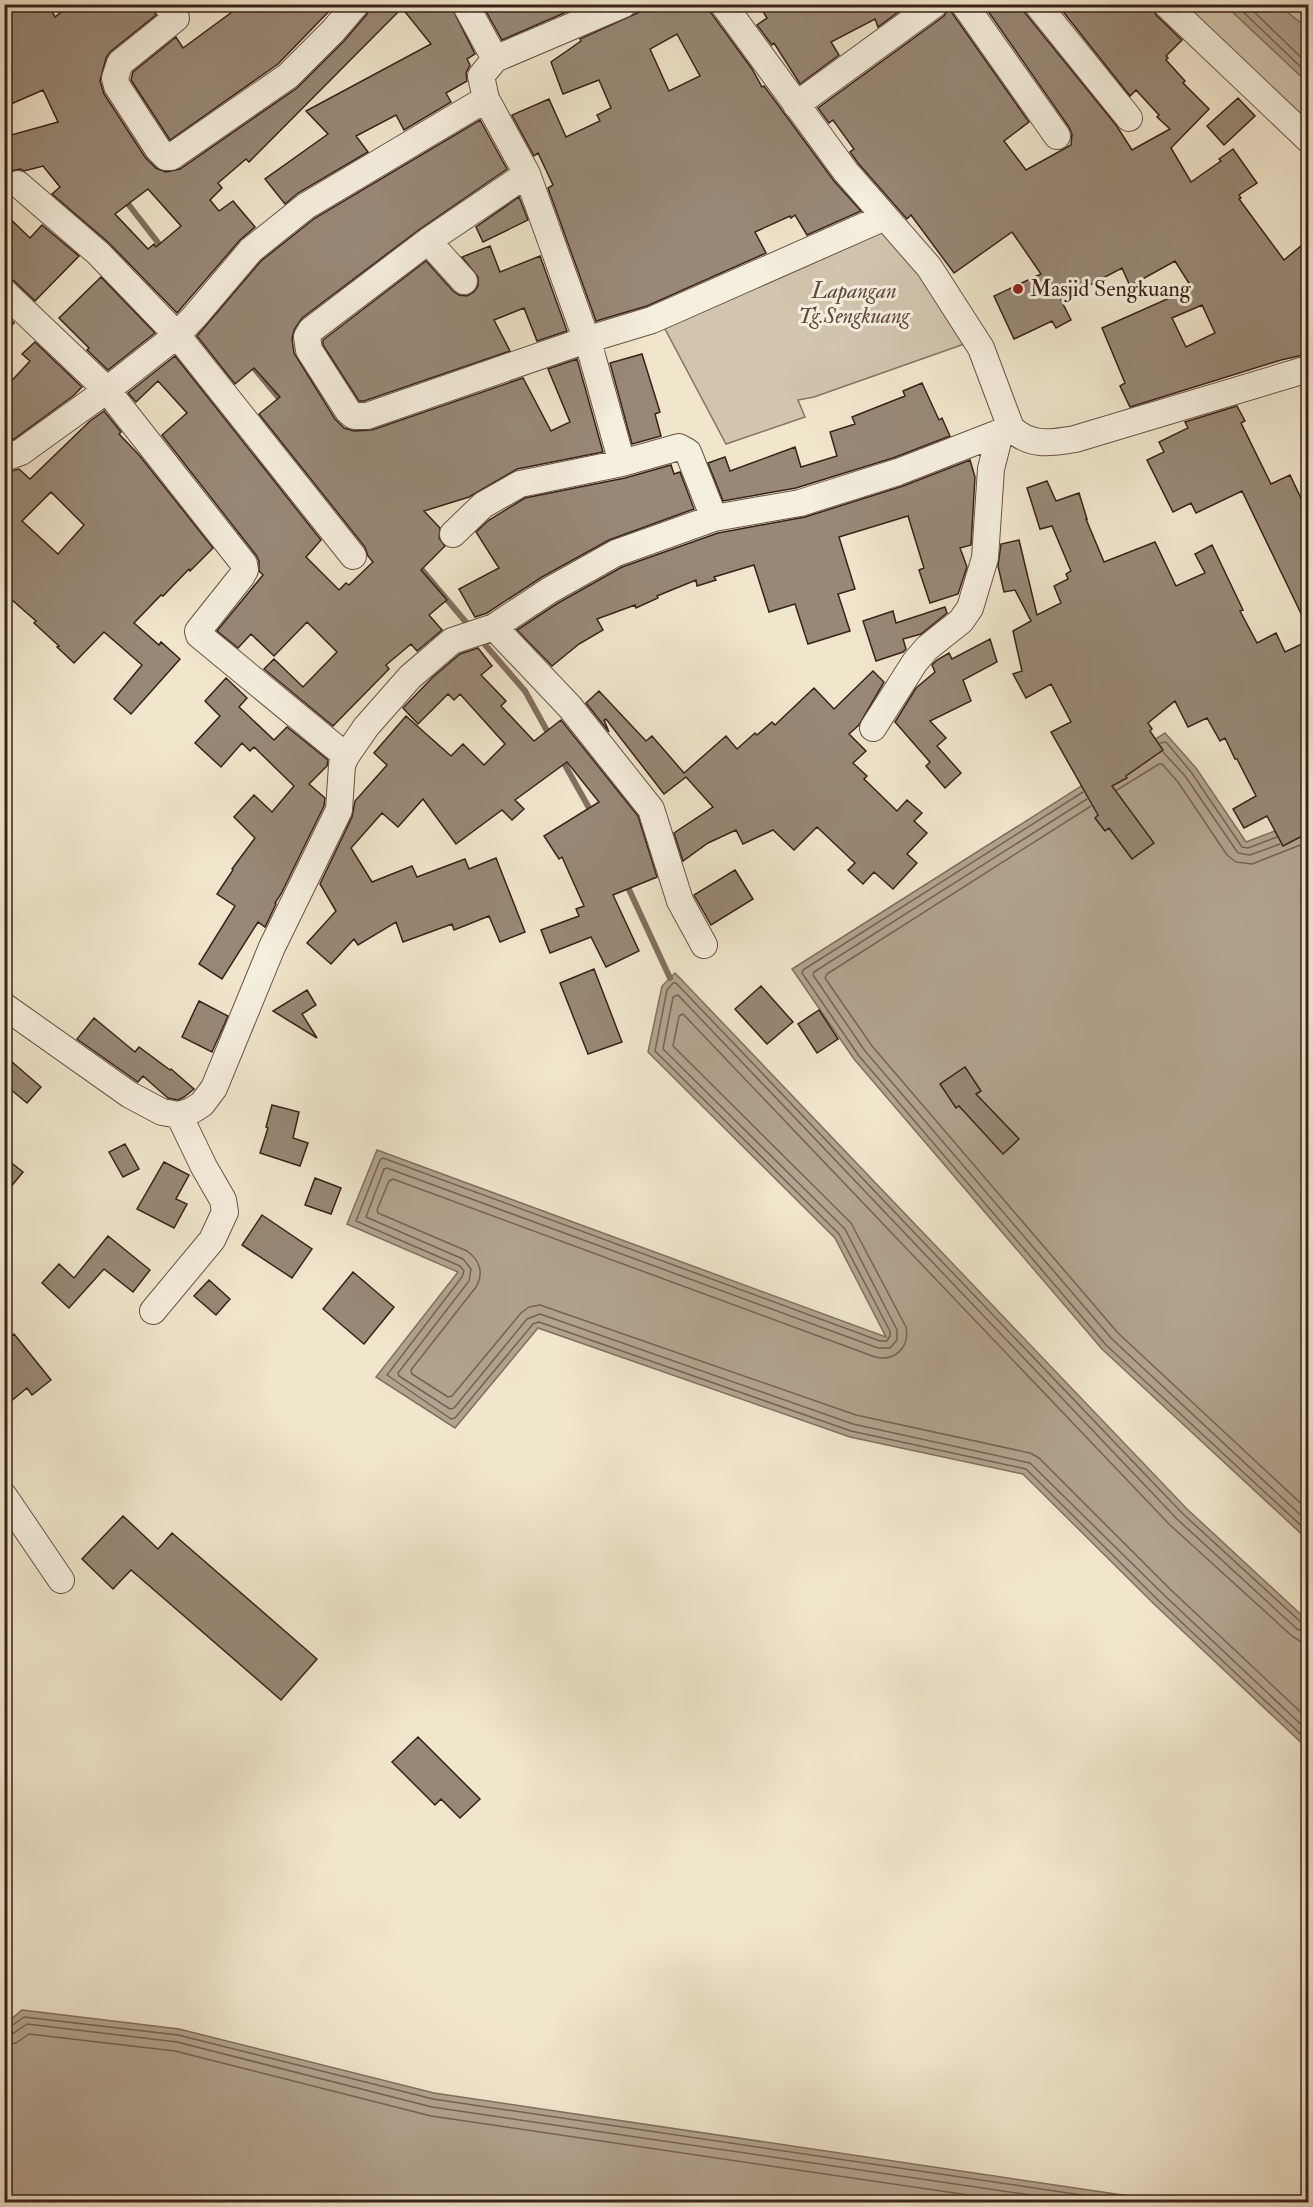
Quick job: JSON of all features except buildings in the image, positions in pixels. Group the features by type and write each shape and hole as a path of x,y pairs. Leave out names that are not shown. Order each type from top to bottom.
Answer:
{"street":[{"path":"166,4 176,18 120,63 115,78 117,86 158,149 166,157 171,157 288,76 333,32 356,4"},
{"path":"465,4 495,59"},
{"path":"622,463 591,352 527,174 486,99 482,76 495,59 624,4"},
{"path":"796,105 935,4"},
{"path":"964,4 1057,136"},
{"path":"1037,4 1130,118"},
{"path":"1166,4 1308,139"},
{"path":"727,6 846,172 929,267 981,348 1006,431 991,469 985,558 970,608 961,621 927,648 915,662 873,728"},
{"path":"4,458 21,452 107,390 177,334 251,250 306,206 486,99"},
{"path":"527,174 428,241 311,330 307,337 309,350 348,411 354,416 367,416 586,340 652,320 885,217"},
{"path":"18,184 98,253 177,334 353,556"},
{"path":"428,241 464,281"},
{"path":"4,292 107,390 244,564 245,570 241,577 198,631 199,635 346,756"},
{"path":"4,1006 130,1095 162,1112 179,1115 192,1111 202,1104 214,1088 272,947 339,810 342,765 346,756 366,727 410,677 452,641 488,629 550,590 616,553 714,518 800,503 898,472 1006,431 1047,444 1075,439 1308,369"},
{"path":"453,534 483,505 520,484 683,448 688,452 714,518"},
{"path":"488,629 570,707 651,809 680,901 704,945"},
{"path":"153,1311 212,1240 225,1212 223,1200 179,1115"},
{"path":"4,1496 61,1580"}],"green space":[{"path":"1171,5 1308,5 1308,135"},
{"name":"Lapangan Tg.Sengkuang","path":"872,213 922,266 967,343 814,397 798,400 805,417 726,444 655,310"}],"water":[{"path":"1225,5 1278,5 1305,26 1308,23 1308,83"},
{"path":"1165,733 1196,768 1246,842 1308,818 1308,1540 1102,1349 854,1059 792,969"},
{"path":"675,973 1187,1509 1308,1621 1308,1749 1155,1605 1023,1474 850,1437 538,1328 455,1428 376,1377 458,1272 347,1224 377,1150 886,1337 835,1238 648,1052 662,986"},
{"path":"22,2010 179,2029 434,2093 1170,2202 5,2202 5,2024"}],"waterway":[{"path":"125,200 163,249"},
{"path":"249,362 283,403"},
{"path":"417,564 470,627"},
{"path":"481,640 525,691 551,738"},
{"path":"561,758 593,815"},
{"path":"626,883 670,978"}],"place":[{"name":"Masjid Sengkuang","path":"1018,289"}]}
